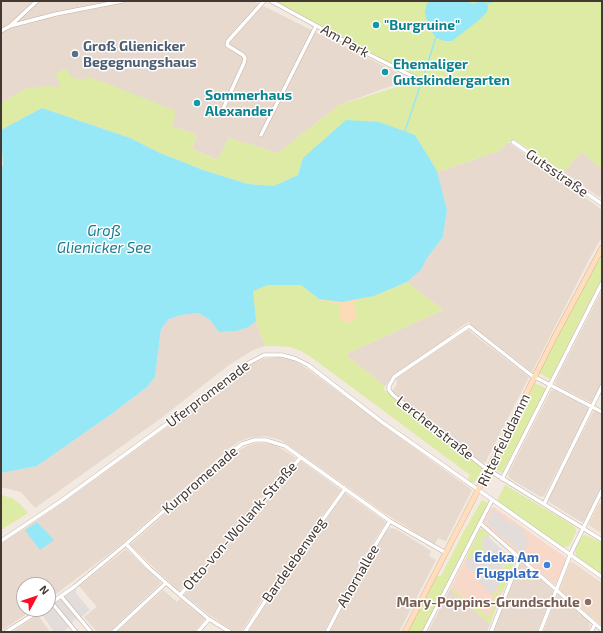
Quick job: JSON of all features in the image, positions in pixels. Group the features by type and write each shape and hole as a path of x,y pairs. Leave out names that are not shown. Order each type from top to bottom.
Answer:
{"main road":[{"name":"Ritterfelddamm","path":"405,632 602,248"}],"street":[{"path":"1,32 10,26 37,1"},
{"path":"10,26 56,14 122,1"},
{"path":"222,111 245,58 243,55 230,48 227,45 228,41 264,1"},
{"name":"Am Park","path":"271,1 370,55 420,80"},
{"path":"261,135 316,26"},
{"name":"Gutsstraße","path":"513,142 602,204"},
{"path":"502,479 602,283"},
{"name":"Lerchenstraße","path":"489,470 399,400 389,390 389,386 394,377 468,326 535,377"},
{"name":"Uferpromenade","path":"1,541 61,501 247,364 257,358 272,354 282,354 290,356 308,366 382,422 602,578"},
{"path":"535,377 602,412"},
{"path":"544,504 602,386"},
{"name":"Kurpromenade","path":"56,600 126,544 242,444 260,440 273,441 285,446 390,521 446,553"},
{"name":"Otto-von-Wollank-Straße","path":"180,595 253,514 301,457"},
{"path":"489,470 602,540"},
{"name":"Bardelebenweg","path":"245,632 273,589 345,489"},
{"path":"540,632 570,555 602,490"},
{"name":"Ritterfelddamm","path":"424,632 492,500"},
{"name":"Ahornallee","path":"327,632 354,580 390,521"},
{"path":"480,524 602,630"},
{"path":"126,544 180,595 230,632"},
{"path":"491,632 520,558"},
{"name":"Otto-von-Wollank-Straße","path":"113,632 166,583"},
{"path":"61,596 91,632"},
{"path":"56,610 76,632"},
{"path":"6,632 29,617"},
{"path":"198,632 210,618"},
{"path":"592,632 595,624"}],"shaded area":[{"path":"1,1 253,1 410,79 339,105 278,153 229,138 218,160 192,149 197,135 172,126 27,88 1,103"},
{"path":"508,142 602,210 602,237 532,372 468,322 451,334 451,336 393,375 385,386 347,356 348,353 443,310 407,282 421,270 427,258 443,237 447,210 437,172 499,151"},
{"path":"582,152 602,169 602,193 599,197 564,172"},
{"path":"602,290 602,382 592,401 590,402 556,385 555,382"},
{"path":"198,313 210,320 219,332 236,331 249,327 256,321 265,346 253,350 229,365 160,419 35,508 21,492 1,487 1,473 37,466 113,413 147,387 155,376 161,329 169,319 181,315"},
{"path":"468,330 529,377 485,463 479,460 393,392 397,384 396,378"},
{"path":"279,357 293,360 309,370 472,490 446,541 438,538 435,544 418,534 383,512 281,440 265,436 248,438 231,447 118,547 56,594 56,577 16,577 16,617 22,617 1,631 1,544 82,489 166,428 235,375 253,363 263,359"},
{"path":"554,390 587,407 588,410 544,496 541,497 509,478 508,474 551,391"},
{"path":"596,411 602,414 602,485 584,521 581,522 549,502 548,499 593,412"},
{"path":"259,443 277,446 296,458 236,529 179,591 130,545 234,453 249,445"},
{"path":"301,461 341,490 269,589 241,632 235,632 184,595 249,523"},
{"path":"345,493 386,522 362,560 324,632 248,632 274,592"},
{"path":"599,503 602,504 602,534 590,526 589,523"},
{"path":"494,507 565,557 566,560 556,584 554,584 485,524 484,521 491,508"},
{"path":"494,509 510,524 513,523 525,532 524,536 530,540 526,544 528,546 522,553 488,524 488,520"},
{"path":"391,528 396,529 431,551 429,556 436,560 399,632 330,632 374,550 386,531"},
{"path":"486,535 508,555 510,553 513,556 504,566 481,546 484,543 481,541"},
{"path":"474,542 510,573 490,624 450,589"},
{"path":"126,549 161,583 109,632 97,632 84,617 97,607 79,586"},
{"path":"477,550 480,553 482,550 503,568 501,571 503,573 499,585 492,594 478,582 481,579 465,564"},
{"name":"Mary-Poppins-Grundschule","path":"572,562 602,583 602,626 561,591 560,588 570,563"},
{"path":"522,563 552,590 553,593 537,632 493,632 519,564"},
{"path":"76,588 76,593 90,610 78,620 74,619 72,624 63,632 54,632 44,617 56,617 56,602"},
{"path":"450,589 490,624 487,632 428,632"},
{"path":"163,590 177,602 180,599 205,619 194,632 117,632"},
{"path":"557,596 559,596 589,622 590,626 588,632 543,632"},
{"path":"35,617 39,617 50,632 12,632"}],"green space":[{"path":"269,1 602,1 602,169 582,152 564,172 515,140 508,142 499,151 437,172 415,135 303,158 298,175 274,186 248,184 203,170 160,153 130,138 42,108 1,130 1,103 27,88 48,86 61,87 55,74 66,68 71,77 84,80 87,77 106,83 176,111 172,126 197,135 192,149 217,160 229,138 278,153 339,105 419,80"},
{"path":"601,258 602,278 550,379 539,373 593,269"},
{"path":"407,282 443,310 348,353 347,356 385,386 383,389 483,468 475,482 472,483 468,480 470,475 311,357 290,347 265,346 256,321 249,327 236,331 219,332 212,323 220,322 236,296 268,285 301,285 319,299 374,296"},
{"path":"535,383 545,388 545,391 502,473 497,470 495,464"},
{"path":"505,485 574,526 576,532 570,545 567,547 562,547 497,501"},
{"path":"1,495 12,498 28,513 1,530"},
{"path":"482,500 488,503 422,632 408,632 437,576 441,576"},
{"path":"480,529 483,529 490,536 489,538 486,536 481,541 484,543 481,546 503,565 502,567 482,550 480,553 477,551 468,560 466,558"},
{"path":"585,535 602,543 602,575 576,557 575,550 582,536"},
{"path":"513,556 515,560 503,592 500,592 496,588 499,585 501,571"},
{"path":"450,589 469,603 471,602 489,617 497,599 492,595 495,591 501,596 490,624"}],"sand":[{"path":"363,297 362,299 354,302 357,318 352,320 351,323 342,321 339,317 340,304 319,300 342,302"}],"water":[{"path":"433,1 466,1 474,4 480,1 486,3 488,6 487,12 478,21 452,41 445,41 436,38 427,22 425,12 427,3"},
{"name":"Groß Glienicker See","path":"42,108 130,138 160,153 203,170 248,184 274,186 298,175 303,158 346,120 379,122 415,135 437,171 447,210 443,237 427,258 421,270 407,282 374,296 342,302 319,299 301,285 268,285 253,291 256,321 249,327 236,331 219,332 210,320 198,313 181,315 169,319 161,329 155,377 147,387 113,413 37,466 1,473 1,169 3,165 1,130"},
{"path":"37,522 54,540 40,550 25,530"}],"waterway":[{"path":"485,4 494,1"},
{"path":"424,75 436,37"},
{"path":"405,131 421,83"}],"place":[{"name":"\"Burgruine\"","path":"376,25"},
{"name":"Groß Glienicker Begegnungshaus","path":"75,54"},
{"name":"Ehemaliger Gutskindergarten","path":"385,72"},
{"name":"Sommerhaus Alexander","path":"197,103"},
{"name":"Edeka Am Flugplatz","path":"547,565"},
{"name":"Mary-Poppins-Grundschule","path":"588,602"}]}
